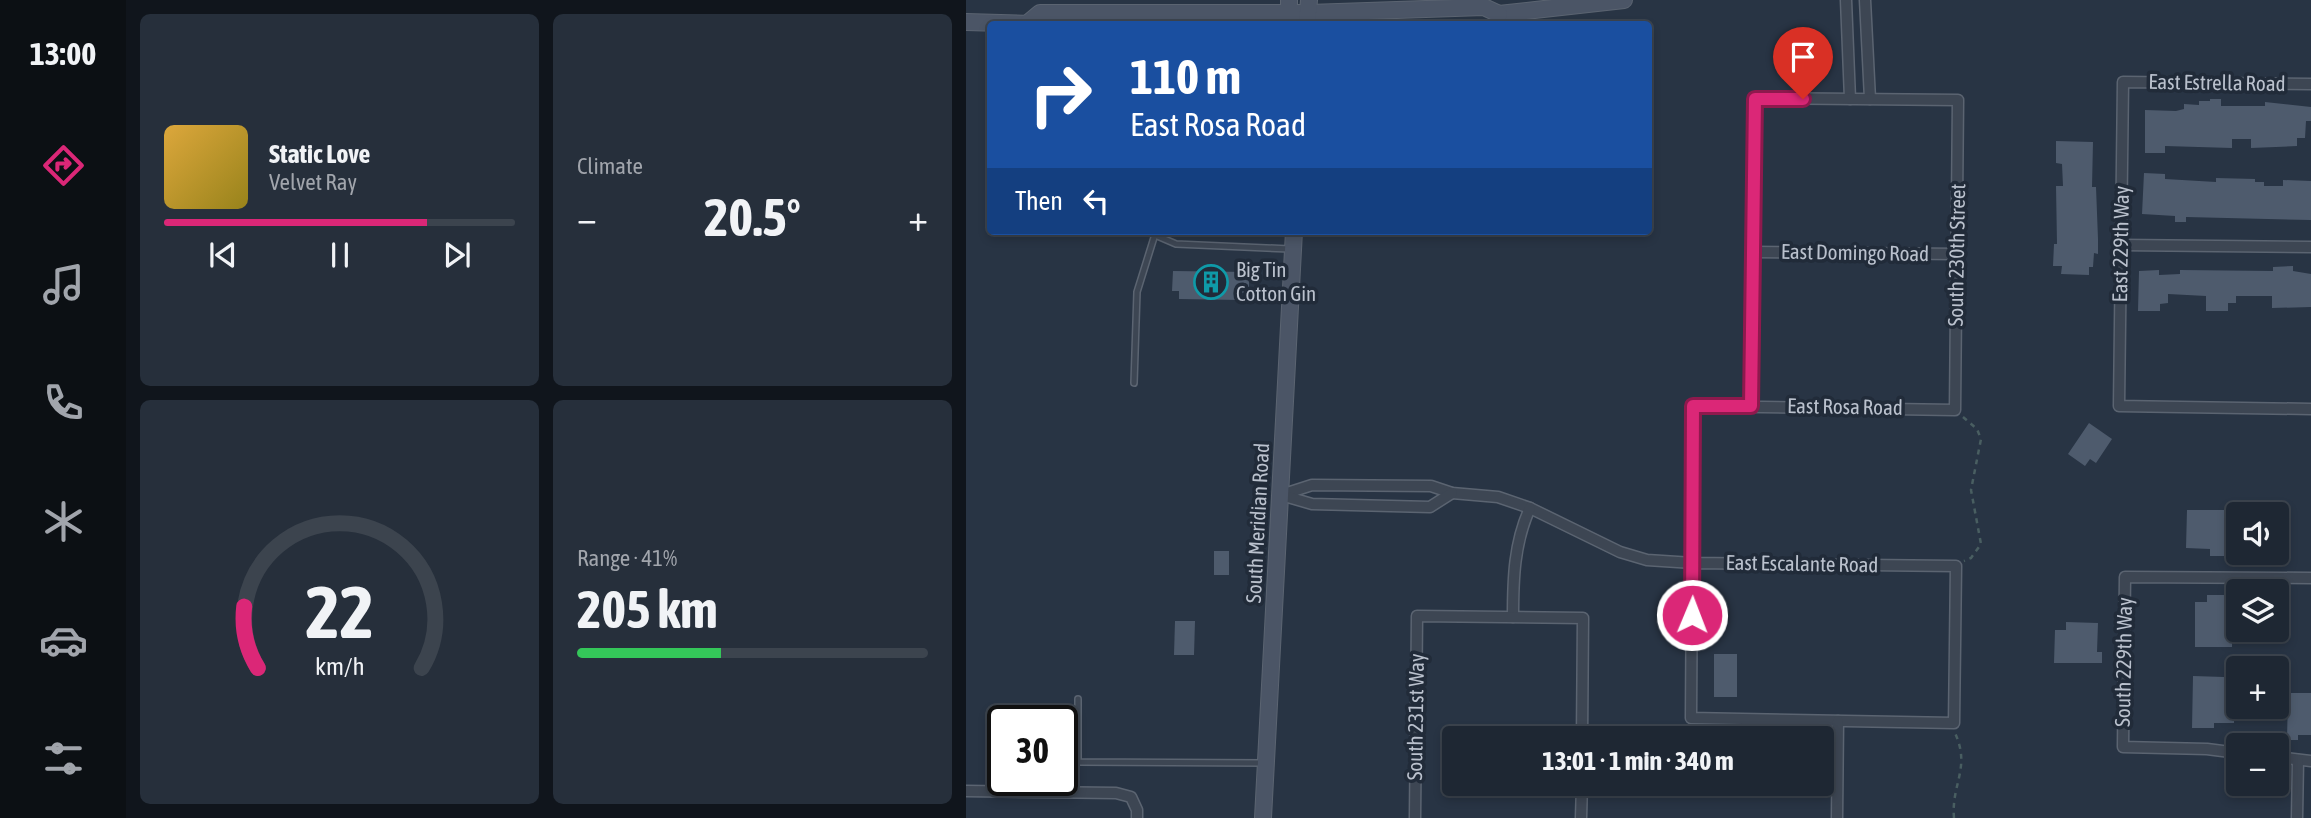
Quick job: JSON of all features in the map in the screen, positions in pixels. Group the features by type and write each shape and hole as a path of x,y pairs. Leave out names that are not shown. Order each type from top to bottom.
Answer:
{"main road":[{"path":"1032,21 1040,13 1308,13 1484,7 1493,19 1624,0"},
{"path":"966,22 987,23"},
{"name":"South Meridian Road","path":"1263,818 1294,235"}],"street":[{"path":"1846,0 1850,99"},
{"path":"1751,406 1755,99 1870,99 1865,0"},
{"name":"East Estrella Road","path":"2123,82 2311,84"},
{"name":"East 229th Way","path":"2123,82 2119,407 2311,409"},
{"name":"South 230th Street","path":"1870,99 1958,100 1955,410"},
{"path":"2121,245 2311,247"},
{"name":"East Domingo Road","path":"1753,252 1957,254"},
{"name":"East Rosa Road","path":"1693,563 1693,406 1955,410"},
{"name":"East Escalante Road","path":"1281,495 1312,485 1431,486 1452,493 1499,497 1530,508 1620,552 1665,562 1956,566"},
{"name":"East Escalante Road","path":"1281,495 1312,504 1430,507 1452,493"},
{"path":"1530,508 1521,527 1516,554 1513,617 1583,618 1582,726"},
{"path":"1693,563 1691,718 1954,723 1956,566"},
{"name":"South 229th Way","path":"2226,751 2123,747 2125,577 2311,579"},
{"name":"South 231st Way","path":"1415,818 1417,616 1513,617"},
{"path":"1837,818 1838,721"},
{"path":"2289,759 2311,761"},
{"path":"2297,818 2298,760"},
{"path":"966,791 1116,793 1130,797 1137,810 1137,818"},
{"path":"1581,796 1581,818"}],"lane":[{"path":"1134,383 1138,292 1154,235"},
{"path":"1159,235 1176,244 1293,249"},
{"path":"1078,699 1078,761 1265,763"}],"path":[{"path":"1955,410 1977,429 1981,439 1971,490 1981,544 1971,558 1956,566"},
{"path":"1954,723 1963,757 1953,808 1954,818"}],"building":[{"path":"2221,99 2221,106 2265,106 2265,102 2311,107 2311,121 2306,121 2305,138 2297,138 2297,146 2251,148 2251,139 2232,139 2232,148 2165,146 2165,153 2145,153 2145,110 2176,111 2184,109 2184,104 2199,105 2199,101"},
{"path":"2056,141 2093,142 2092,187 2096,187 2098,254 2094,253 2093,267 2089,267 2089,275 2061,274 2062,266 2053,266 2054,244 2057,244 2056,186 2063,186 2062,164 2056,163"},
{"path":"2144,173 2165,174 2165,179 2216,182 2216,178 2255,179 2255,182 2264,182 2264,186 2283,186 2283,180 2311,181 2311,220 2186,217 2186,222 2175,222 2175,216 2142,214"},
{"path":"2293,266 2293,271 2311,274 2311,307 2272,308 2272,296 2236,296 2236,303 2228,303 2228,311 2206,311 2206,296 2168,294 2168,303 2160,304 2160,311 2138,311 2139,271 2159,270 2159,275 2180,274 2180,270 2273,271 2273,267"},
{"name":"Big Tin Cotton Gin","path":"1173,271 1249,272 1249,293 1240,293 1240,300 1179,299 1179,291 1172,291"},
{"path":"2089,423 2112,439 2096,463 2090,459 2085,466 2068,454"},
{"path":"2187,510 2225,510 2225,556 2210,556 2210,549 2186,548"},
{"path":"1214,551 1229,551 1229,575 1214,575"},
{"path":"2207,595 2226,595 2226,642 2232,642 2232,647 2195,647 2195,602 2207,602"},
{"path":"1175,621 1195,621 1194,655 1174,655"},
{"path":"2066,622 2098,623 2097,652 2102,652 2102,663 2054,663 2055,630 2066,630"},
{"path":"1714,654 1737,654 1737,697 1714,697"},
{"path":"2193,676 2224,677 2226,719 2234,719 2234,723 2214,723 2214,728 2192,728"},
{"path":"2289,693 2311,693 2311,735 2298,735 2298,740 2289,740"}],"place":[{"name":"Big Tin Cotton Gin","path":"1211,282"}],"route":[{"path":"1692,615 1693,406 1751,406 1755,99 1803,99"}]}
